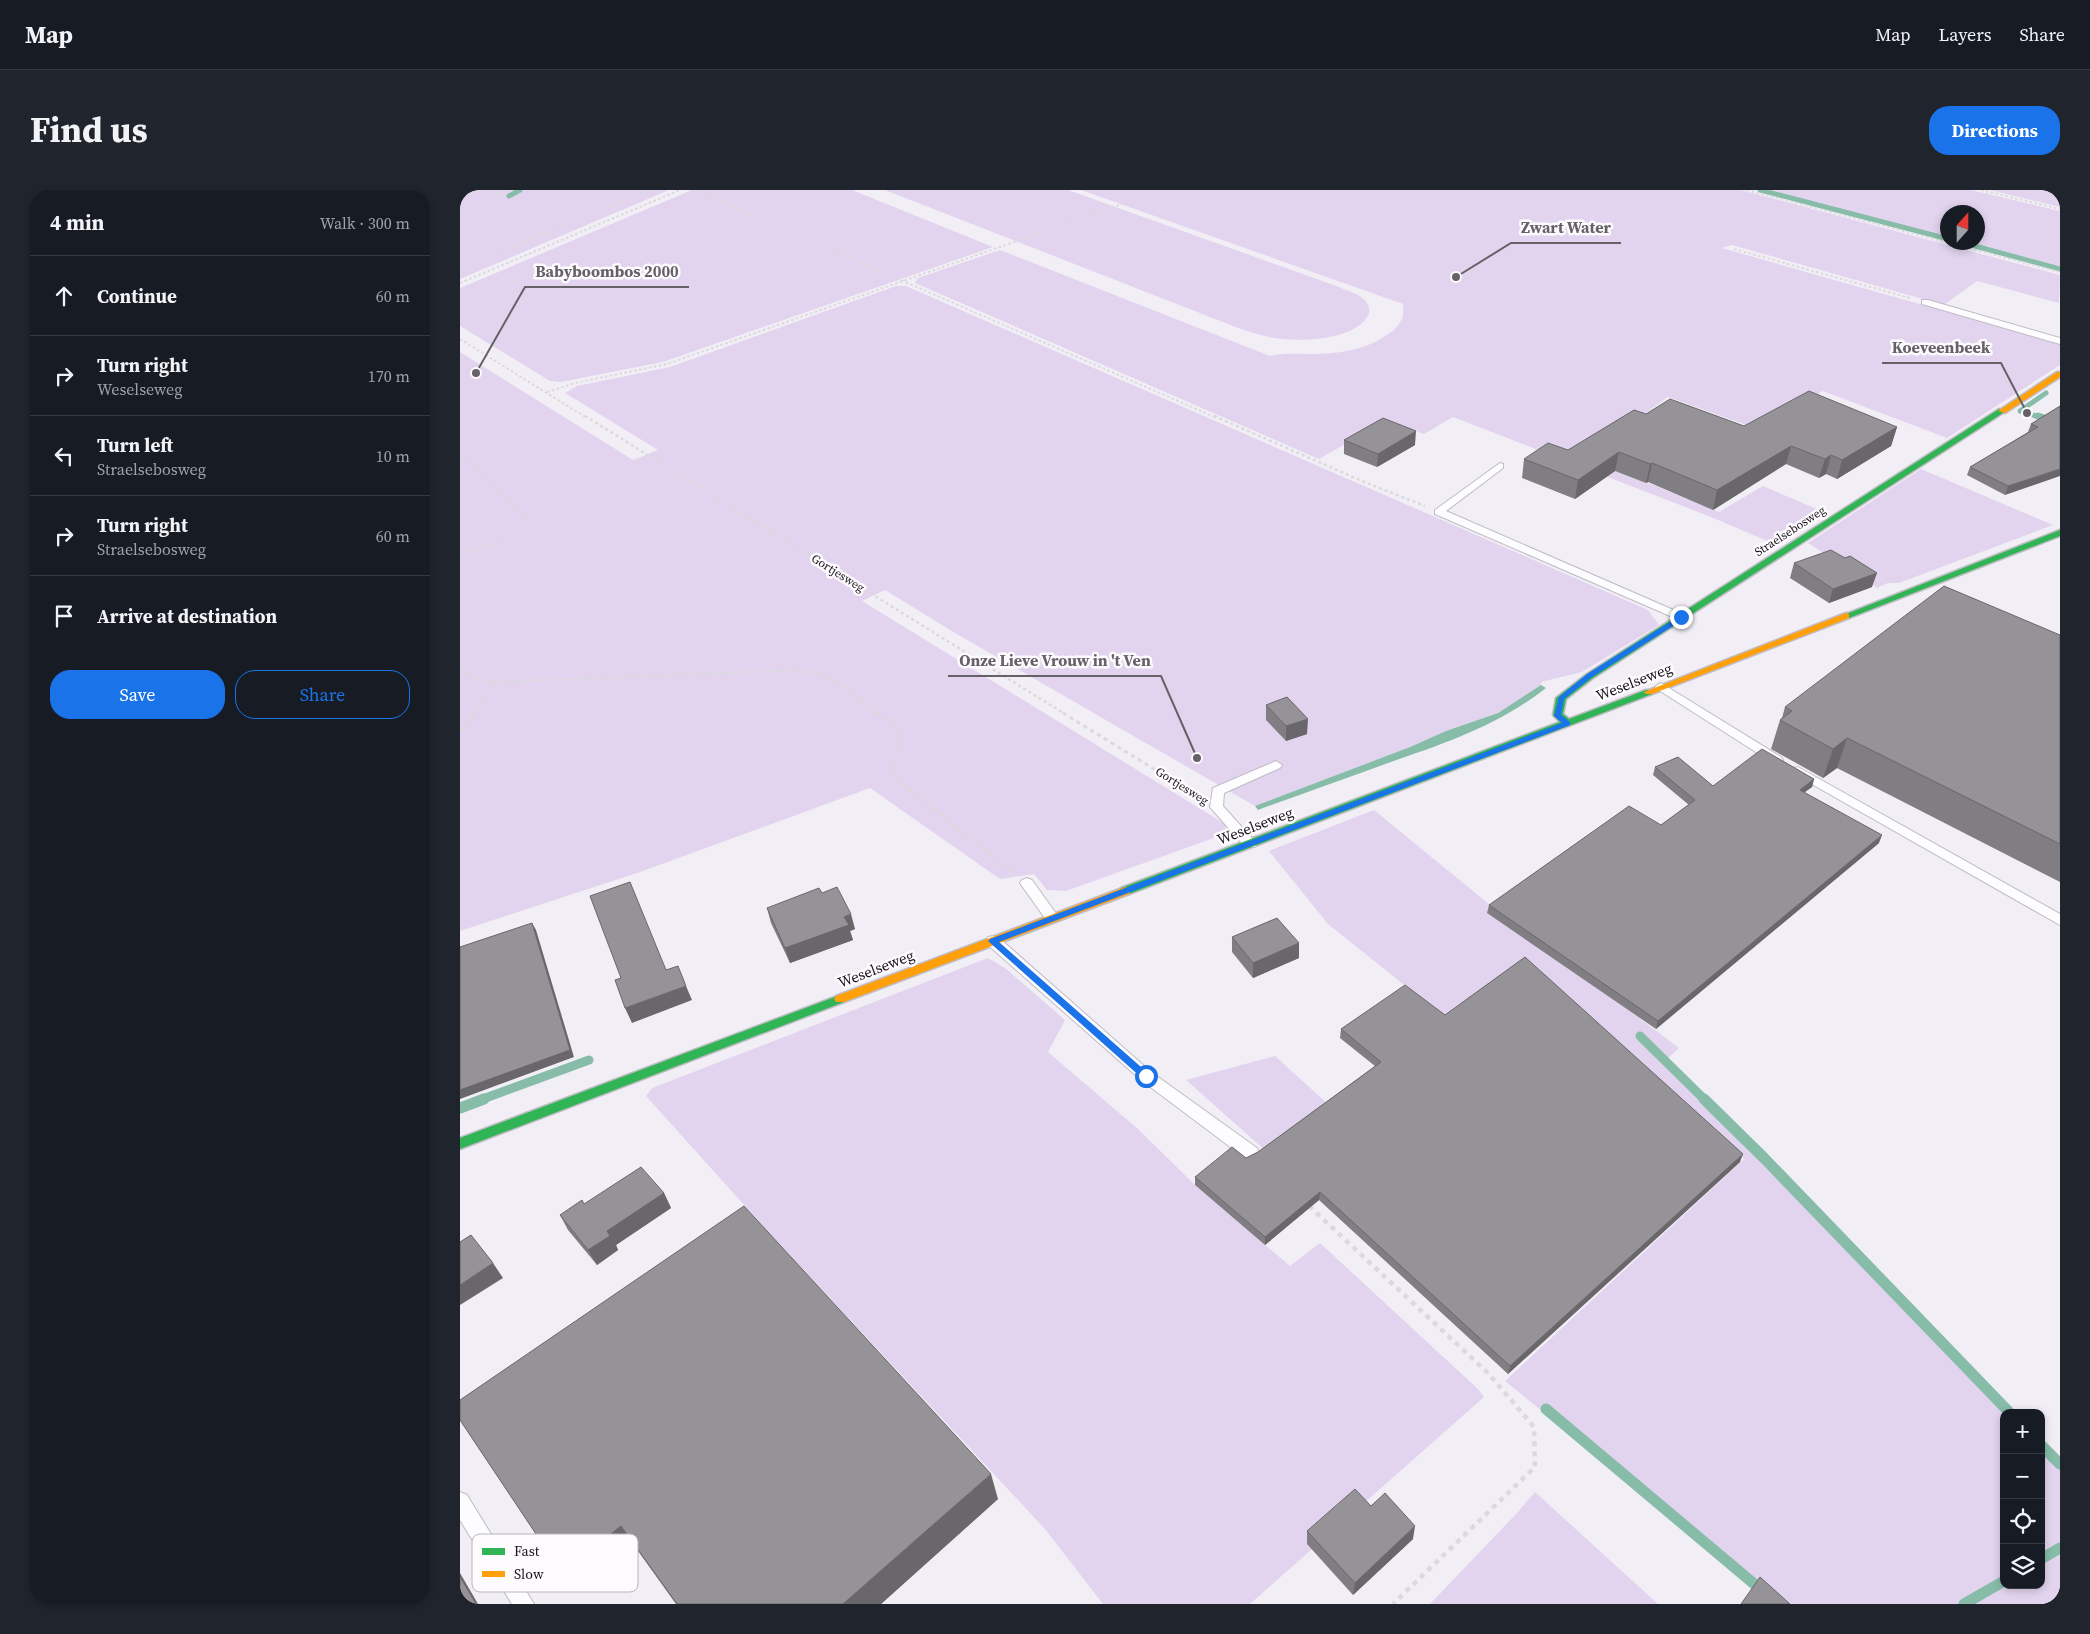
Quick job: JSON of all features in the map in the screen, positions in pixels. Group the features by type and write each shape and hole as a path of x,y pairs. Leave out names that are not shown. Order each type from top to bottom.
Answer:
{"main road":[{"name":"Straelsebosweg","path":"1567,723 1558,716 1561,698 1590,676 2060,374"},
{"name":"Weselseweg","path":"460,1144 1567,723 2060,533"}],"lane":[{"path":"1925,302 2060,340"},
{"path":"1500,466 1440,512 1681,617"},
{"path":"1661,687 1760,750 2060,920"},
{"path":"1250,844 1216,807 1218,791 1276,766"},
{"path":"1027,884 1052,918"},
{"path":"992,941 1146,1076 1251,1153"},
{"path":"460,1502 480,1534"},
{"path":"516,1592 524,1604"}],"path":[{"path":"460,215 506,190"},
{"path":"460,269 648,190"},
{"path":"460,283 680,190"},
{"path":"695,190 1362,481 1440,512"},
{"path":"1747,190 2060,272"},
{"path":"1981,190 2060,209"},
{"path":"546,392 575,383 667,364 1122,204"},
{"path":"1734,249 1925,302"},
{"name":"Gortjesweg","path":"460,339 1216,807"},
{"path":"460,457 467,458 526,518 503,541 460,554"},
{"path":"460,669 472,678 496,682 797,670 826,676 899,728 901,737 892,772 899,782 1027,884"},
{"path":"460,731 470,722 496,682"},
{"path":"1302,1200 1489,1374 1534,1427 1535,1467 1393,1604"}],"shaded area":[{"path":"460,190 669,190 460,279"},
{"path":"692,190 852,190 993,247 663,362 561,382 550,381 460,326 460,288"},
{"path":"885,190 1068,190 1350,291 1360,296 1367,303 1369,314 1362,323 1352,330 1326,338 1298,340 1259,335"},
{"path":"1081,190 1741,190 1940,243 1940,250 1966,250 2060,275 2059,303 1977,281 1944,305 1732,245 1722,248 2060,344 2060,365 1947,438 1823,391 1762,425 1753,421 1746,425 1668,397 1581,459 1648,483 1719,512 1763,486 1826,513 1777,545 1711,517 1453,417 1424,434 1387,420 1319,459 915,283 918,278 1000,250 1270,356 1329,353 1369,345 1398,326 1403,314 1403,304"},
{"path":"1764,190 1971,190 2060,211 2060,269 1985,250 1985,205 1940,205 1940,238"},
{"path":"1990,190 2060,190 2060,207"},
{"path":"896,286 906,286 1648,610 1659,625 1582,672 1541,682 1541,685 1498,713 1446,731 1410,747 1255,806 955,633 885,590 862,601 1225,824 1225,834 1066,891 1047,890 1034,874 1000,879 870,788 640,872 460,931 460,352 633,460 658,450 565,393 577,386 670,367"},
{"path":"1921,469 2053,525 1899,583 1888,583 1877,588 1808,543"},
{"path":"1541,685 1546,688 1528,701 1509,713 1470,732 1258,810 1255,806 1410,747 1446,731 1498,713"},
{"path":"1374,810 1495,909 1679,1048 1665,1061 2003,1409 2000,1409 2000,1589 2045,1589 2045,1452 2060,1468 2060,1604 1779,1604 1505,1381 1744,1159 1528,963 1448,1020 1328,924 1269,851"},
{"path":"988,958 1005,968 1065,1020 1048,1052 1138,1129 1195,1185 1290,1266 1320,1243 1478,1389 1484,1397 1250,1604 1103,1604 1045,1529 774,1238 646,1096 652,1088"},
{"path":"1275,1056 1330,1106 1267,1152 1186,1080"},
{"path":"1535,1492 1658,1604 1430,1604"}],"building":[{"path":"1809,391 1897,427 1842,460 1831,455 1825,459 1791,446 1717,490 1652,463 1650,464 1619,452 1578,480 1524,459 1548,443 1568,450 1634,410 1646,414 1670,399 1744,426"},
{"path":"2060,406 2060,469 2008,486 1970,467 2038,427 2031,424"},
{"path":"1383,418 1416,431 1378,454 1344,440"},
{"path":"1831,550 1845,558 1850,556 1877,573 1833,589 1794,563"},
{"path":"1944,586 2060,635 2060,844 1847,738 1833,749 1780,720 1792,711 1785,707"},
{"path":"1287,697 1308,719 1286,726 1266,705"},
{"path":"1762,749 1814,779 1800,790 1882,835 1658,1021 1489,905 1629,806 1661,825 1695,800 1655,767 1678,757 1713,786"},
{"path":"630,882 666,970 678,966 686,986 625,1008 615,980 621,978 590,896"},
{"path":"837,887 851,914 844,917 849,925 785,948 767,908 819,888 822,893"},
{"path":"1277,918 1299,943 1253,963 1232,937"},
{"path":"532,923 570,1050 460,1090 460,947"},
{"path":"1525,957 1743,1154 1510,1366 1320,1192 1265,1237 1195,1177 1232,1147 1246,1158 1258,1152 1381,1062 1341,1029 1405,985 1445,1015"},
{"path":"641,1167 664,1193 607,1231 610,1236 588,1250 560,1215 582,1200 584,1204"},
{"path":"744,1206 991,1474 843,1604 677,1604 638,1550 638,1534 627,1534 621,1526 611,1534 536,1534 460,1420 460,1400"},
{"path":"471,1235 493,1263 460,1285 460,1242"},
{"path":"1355,1489 1371,1506 1385,1493 1415,1526 1355,1583 1307,1531"},
{"path":"460,1577 476,1604 460,1604"},
{"path":"1760,1577 1790,1604 1741,1604"}],"waterway":[{"path":"509,196 520,190"},
{"path":"1760,190 1940,237"},
{"path":"1985,249 2060,269"},
{"path":"2042,418 2020,411 2046,393"},
{"path":"2038,416 2060,423"},
{"path":"1640,1036 1705,1100"},
{"path":"480,1100 589,1060"},
{"path":"460,1108 484,1099"},
{"path":"1704,1099 1764,1158 2006,1409"},
{"path":"1546,1409 1778,1604"},
{"path":"2045,1449 2060,1464"},
{"path":"2045,1557 2060,1548"},
{"path":"1964,1604 2000,1583"}],"traffic: fast":[{"path":"1567,723 1558,715 1561,698 1590,676 2002,411"},
{"path":"1846,616 2060,533"},
{"path":"1125,891 1649,692"},
{"path":"460,1144 840,999"}],"traffic: slow":[{"path":"2002,411 2060,374"},
{"path":"1649,692 1846,616"},
{"path":"840,999 1125,891"}],"place":[{"name":"Zwart Water","path":"1456,277"},
{"name":"Babyboombos 2000","path":"476,373"},
{"name":"Koeveenbeek","path":"2027,413"},
{"name":"Onze Lieve Vrouw in 't Ven","path":"1197,758"}],"route":[{"path":"1146,1076 992,941 1567,723 1558,716 1561,698 1590,676 1681,617"}]}
